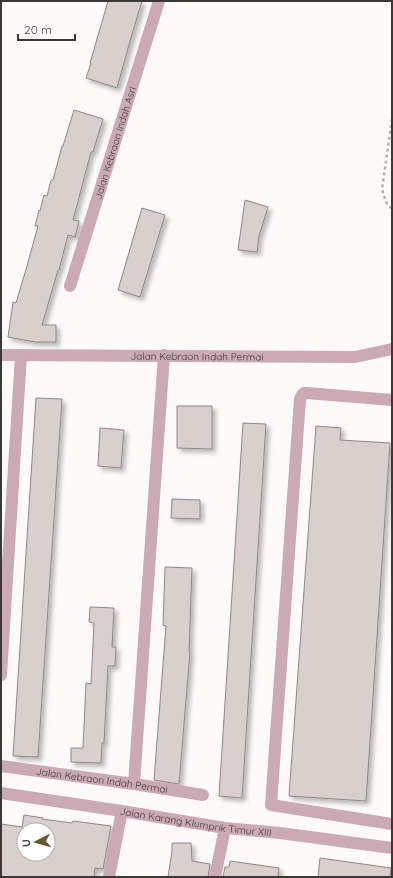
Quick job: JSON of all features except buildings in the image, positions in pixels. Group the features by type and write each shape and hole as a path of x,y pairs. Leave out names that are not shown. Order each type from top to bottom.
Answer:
{"street":[{"name":"Jalan Kebraon Indah Asri","path":"70,286 159,1"},
{"name":"Jalan Kebraon Indah Permai","path":"1,355 355,357 392,349"},
{"path":"1,675 20,355"},
{"path":"134,784 164,355"},
{"path":"392,400 307,393 304,393 300,399 271,805 392,824"},
{"name":"Jalan Kebraon Indah Permai","path":"1,766 203,795"},
{"name":"Jalan Karang Klumprik Timur XIII","path":"1,793 225,828 280,833 392,848"},
{"path":"109,877 122,811"},
{"path":"215,877 225,828"}],"path":[{"path":"392,120 382,189 386,202 392,210"}]}
